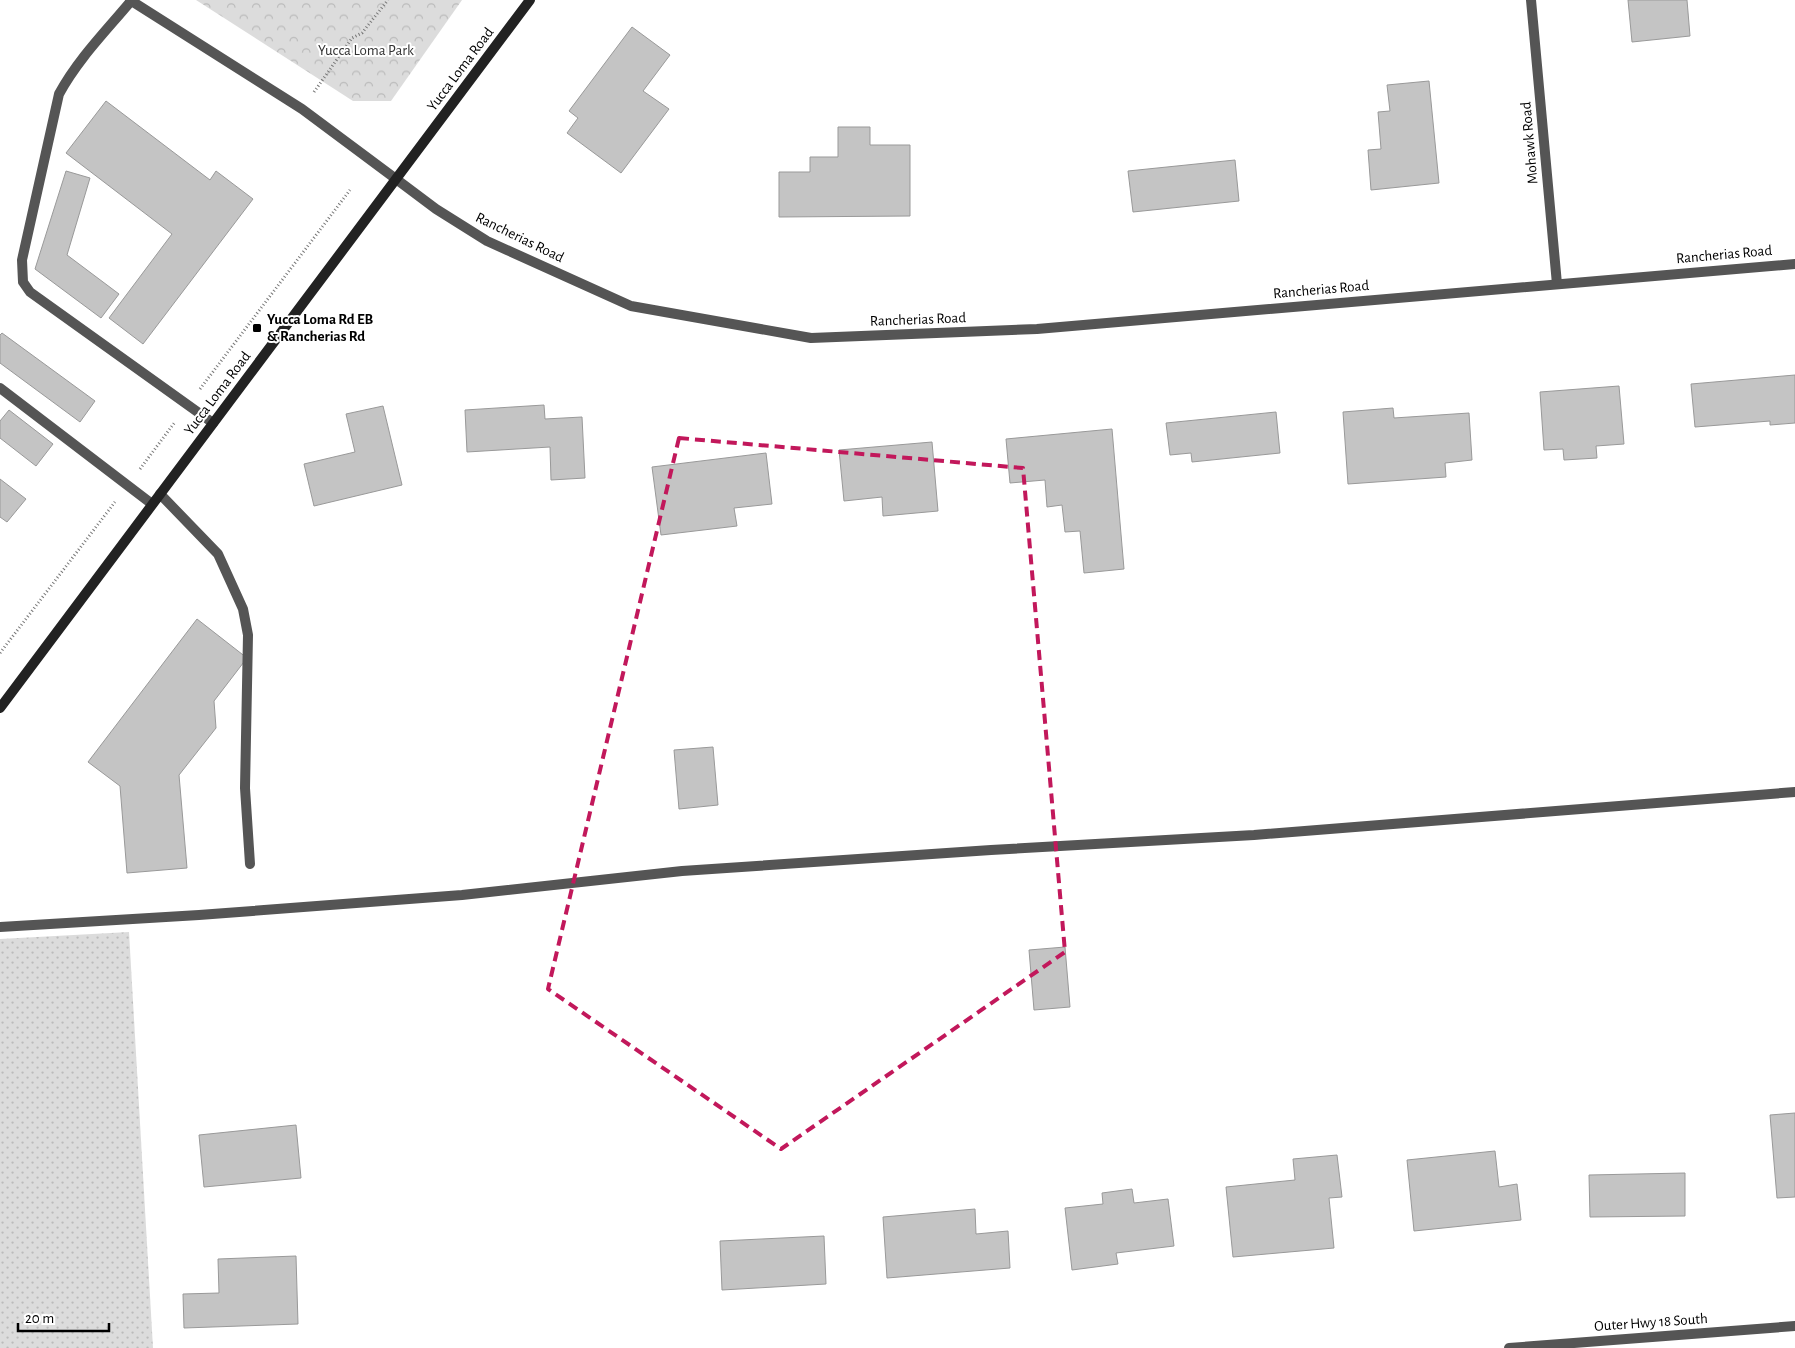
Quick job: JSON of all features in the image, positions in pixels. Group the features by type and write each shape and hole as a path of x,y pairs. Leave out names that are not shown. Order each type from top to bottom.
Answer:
{"main road":[{"name":"Yucca Loma Road","path":"0,708 530,0"}],"street":[{"name":"Rancherias Road","path":"130,0 302,109 436,209 487,241 631,306 811,338 1037,330 1795,264"},
{"path":"130,0 68,77 59,94 22,260 23,282 30,292 213,423"},
{"name":"Mohawk Road","path":"1531,0 1557,284"},
{"path":"0,388 152,504"},
{"path":"160,494 218,554 243,609 248,635 245,788 250,864"},
{"path":"0,927 199,916 462,895 682,871 991,850 1254,835 1795,792"},
{"name":"Outer Hwy 18 South","path":"1509,1348 1795,1326"}],"path":[{"path":"302,109 352,38 362,33 388,0"}],"highlighted area":[{"path":"679,438 1023,468 1065,952 781,1149 548,989"}],"green space":[{"name":"Yucca Loma Park","path":"196,0 462,0 391,101 353,101"},
{"path":"129,932 153,1348 0,1348 0,939"}],"building":[{"path":"1628,0 1687,0 1690,36 1632,42"},
{"path":"632,27 670,55 643,91 669,109 621,173 567,133 578,118 569,111"},
{"path":"1429,81 1439,183 1371,190 1368,150 1381,149 1378,112 1390,111 1387,85"},
{"path":"106,101 210,180 216,171 253,199 143,344 109,318 172,234 66,153"},
{"path":"838,127 870,127 870,145 910,145 910,216 779,217 779,172 810,172 810,157 838,157"},
{"path":"1235,160 1239,201 1133,212 1128,171"},
{"path":"66,171 90,178 67,255 119,294 101,318 35,269"},
{"path":"2,333 95,401 80,422 0,363 0,335"},
{"path":"1795,375 1795,423 1770,425 1770,421 1695,427 1691,384"},
{"path":"1619,386 1624,444 1596,446 1597,458 1564,460 1563,449 1544,450 1540,392"},
{"path":"544,405 545,419 582,417 585,478 551,480 550,447 467,452 465,410"},
{"path":"383,406 402,485 314,506 304,464 355,452 346,414"},
{"path":"1393,408 1394,418 1469,413 1472,460 1445,463 1446,477 1348,484 1343,412"},
{"path":"9,410 53,444 36,466 0,438 0,421"},
{"path":"1276,412 1280,453 1192,462 1191,453 1170,455 1166,423"},
{"path":"1112,429 1124,569 1084,573 1080,531 1065,532 1062,505 1047,507 1045,480 1010,483 1006,439"},
{"path":"932,442 938,511 883,516 882,497 844,501 839,450"},
{"path":"766,453 772,504 734,508 737,526 661,535 652,467"},
{"path":"0,479 26,499 7,522 0,517"},
{"path":"197,619 247,658 214,701 216,728 179,775 187,868 127,873 120,786 88,762"},
{"path":"713,747 718,805 679,809 674,750"},
{"path":"1065,947 1070,1007 1034,1010 1029,950"},
{"path":"1795,1113 1795,1197 1777,1198 1770,1115"},
{"path":"296,1125 301,1178 204,1187 199,1135"},
{"path":"1495,1151 1499,1187 1517,1184 1521,1220 1414,1231 1407,1160"},
{"path":"1337,1155 1342,1197 1329,1198 1334,1248 1233,1257 1226,1187 1295,1180 1293,1159"},
{"path":"1685,1173 1685,1216 1590,1217 1589,1175"},
{"path":"1132,1189 1134,1203 1168,1199 1174,1246 1116,1253 1118,1264 1072,1270 1065,1208 1103,1204 1102,1193"},
{"path":"975,1209 976,1234 1008,1231 1010,1268 887,1278 883,1217"},
{"path":"824,1236 826,1284 722,1290 720,1241"},
{"path":"296,1256 298,1324 184,1328 183,1294 219,1293 218,1259"}],"place":[{"name":"Yucca Loma Rd EB & Rancherias Rd","path":"257,328"}]}
